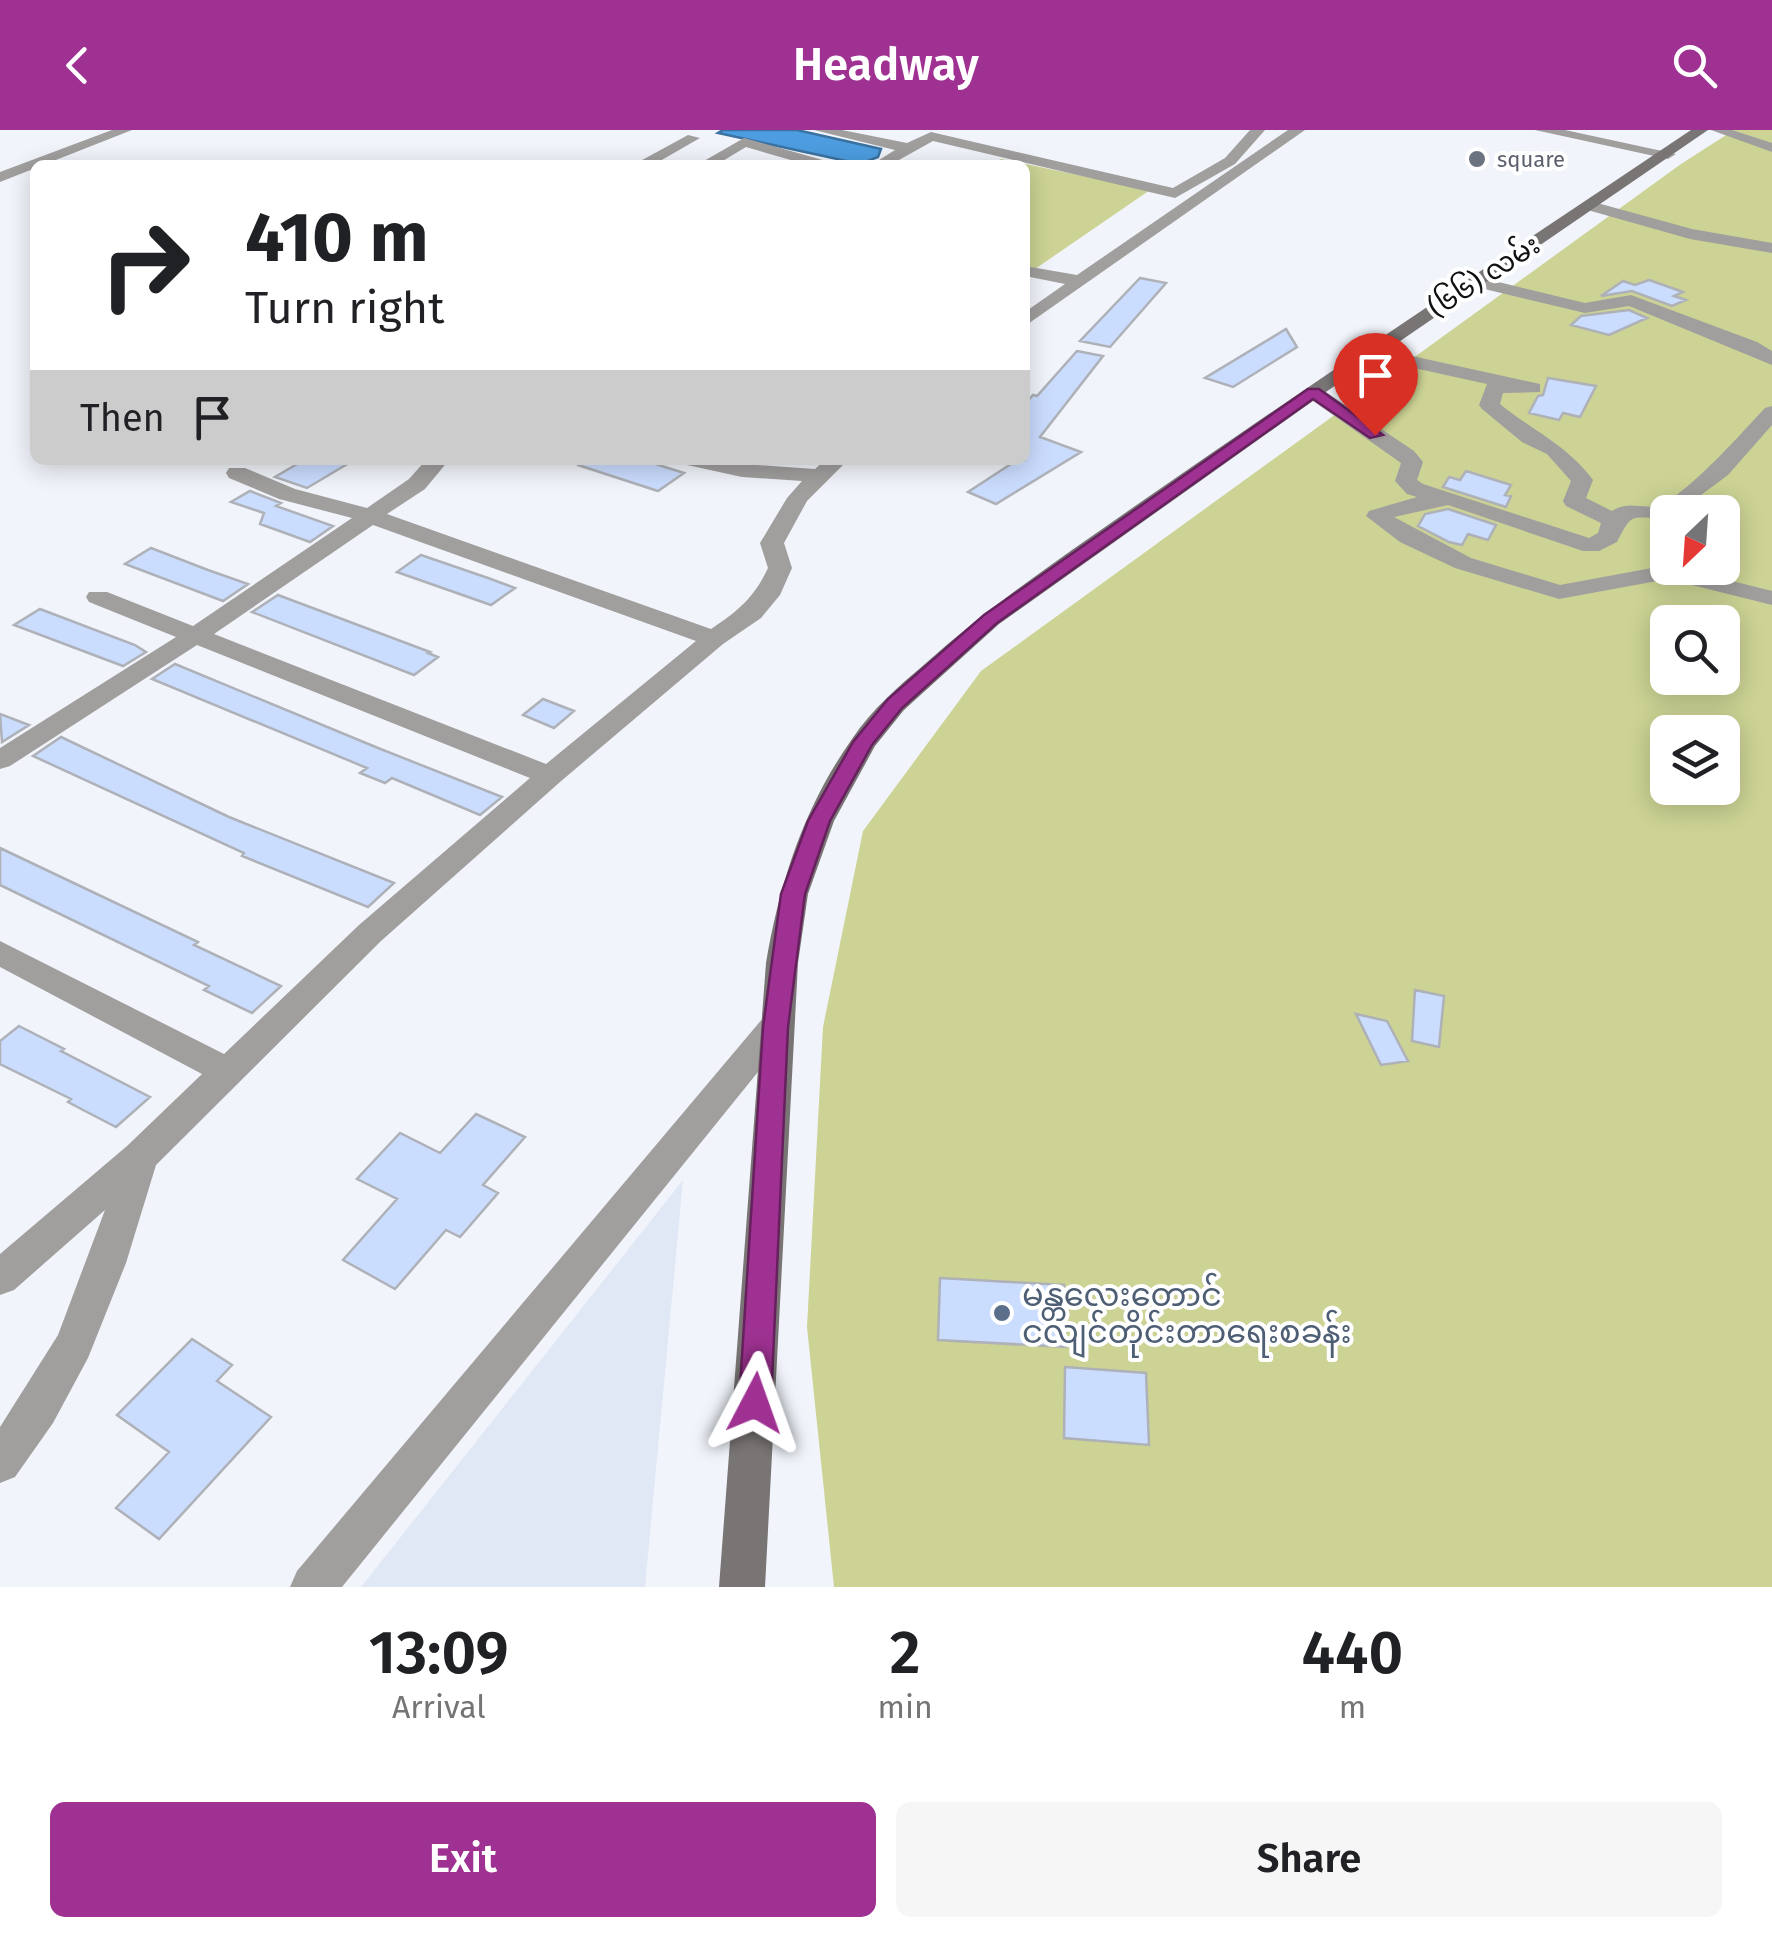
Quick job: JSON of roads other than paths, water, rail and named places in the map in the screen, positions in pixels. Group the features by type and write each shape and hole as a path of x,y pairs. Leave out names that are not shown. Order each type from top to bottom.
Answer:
{"street":[{"path":"45,160 125,130"},
{"path":"821,130 907,148"},
{"path":"887,160 931,136 1175,193 1230,161 1258,130"},
{"path":"1030,316 1298,130"},
{"path":"1542,130 1668,154"},
{"name":"(၆၆) လမ်း","path":"742,1587 765,1256 775,1027 793,894 802,862 864,742 895,704 990,619 1313,392 1702,130"},
{"path":"1718,130 1772,148"},
{"path":"651,160 693,138"},
{"path":"714,160 744,142 807,160"},
{"path":"0,177 30,166"},
{"path":"1590,206 1690,234 1772,248"},
{"path":"1030,272 1079,281"},
{"path":"1478,282 1585,308 1631,300 1750,346 1772,360"},
{"path":"1371,353 1533,388 1495,387 1489,405 1529,438 1555,449 1582,480 1574,501 1613,520"},
{"path":"1313,392 1406,456 1412,462 1406,481 1411,485 1591,546 1609,537 1613,520 1629,510 1664,512 1720,470 1772,412"},
{"path":"0,760 196,635 417,484 434,465"},
{"path":"719,465 742,470 828,468"},
{"path":"0,1278 140,1158 370,933 550,776 714,639 752,613 768,595 780,568 772,543 786,515 828,468"},
{"path":"238,472 287,494 370,516 714,639"},
{"path":"1449,498 1377,516 1408,537 1463,563 1559,592 1668,572 1772,598"},
{"path":"98,597 550,776"},
{"path":"0,953 228,1072"},
{"path":"313,1587 775,1027"},
{"path":"0,1462 38,1409 74,1344 107,1263 140,1158"}],"water":[{"path":"797,130 881,149 878,157 870,160 842,160 718,133"}],"place":[{"name":"square","path":"1477,159"},
{"name":"မန္တလေးတောင် ငလျင်တိုင်းတာရေးစခန်း","path":"1002,1313"}]}
